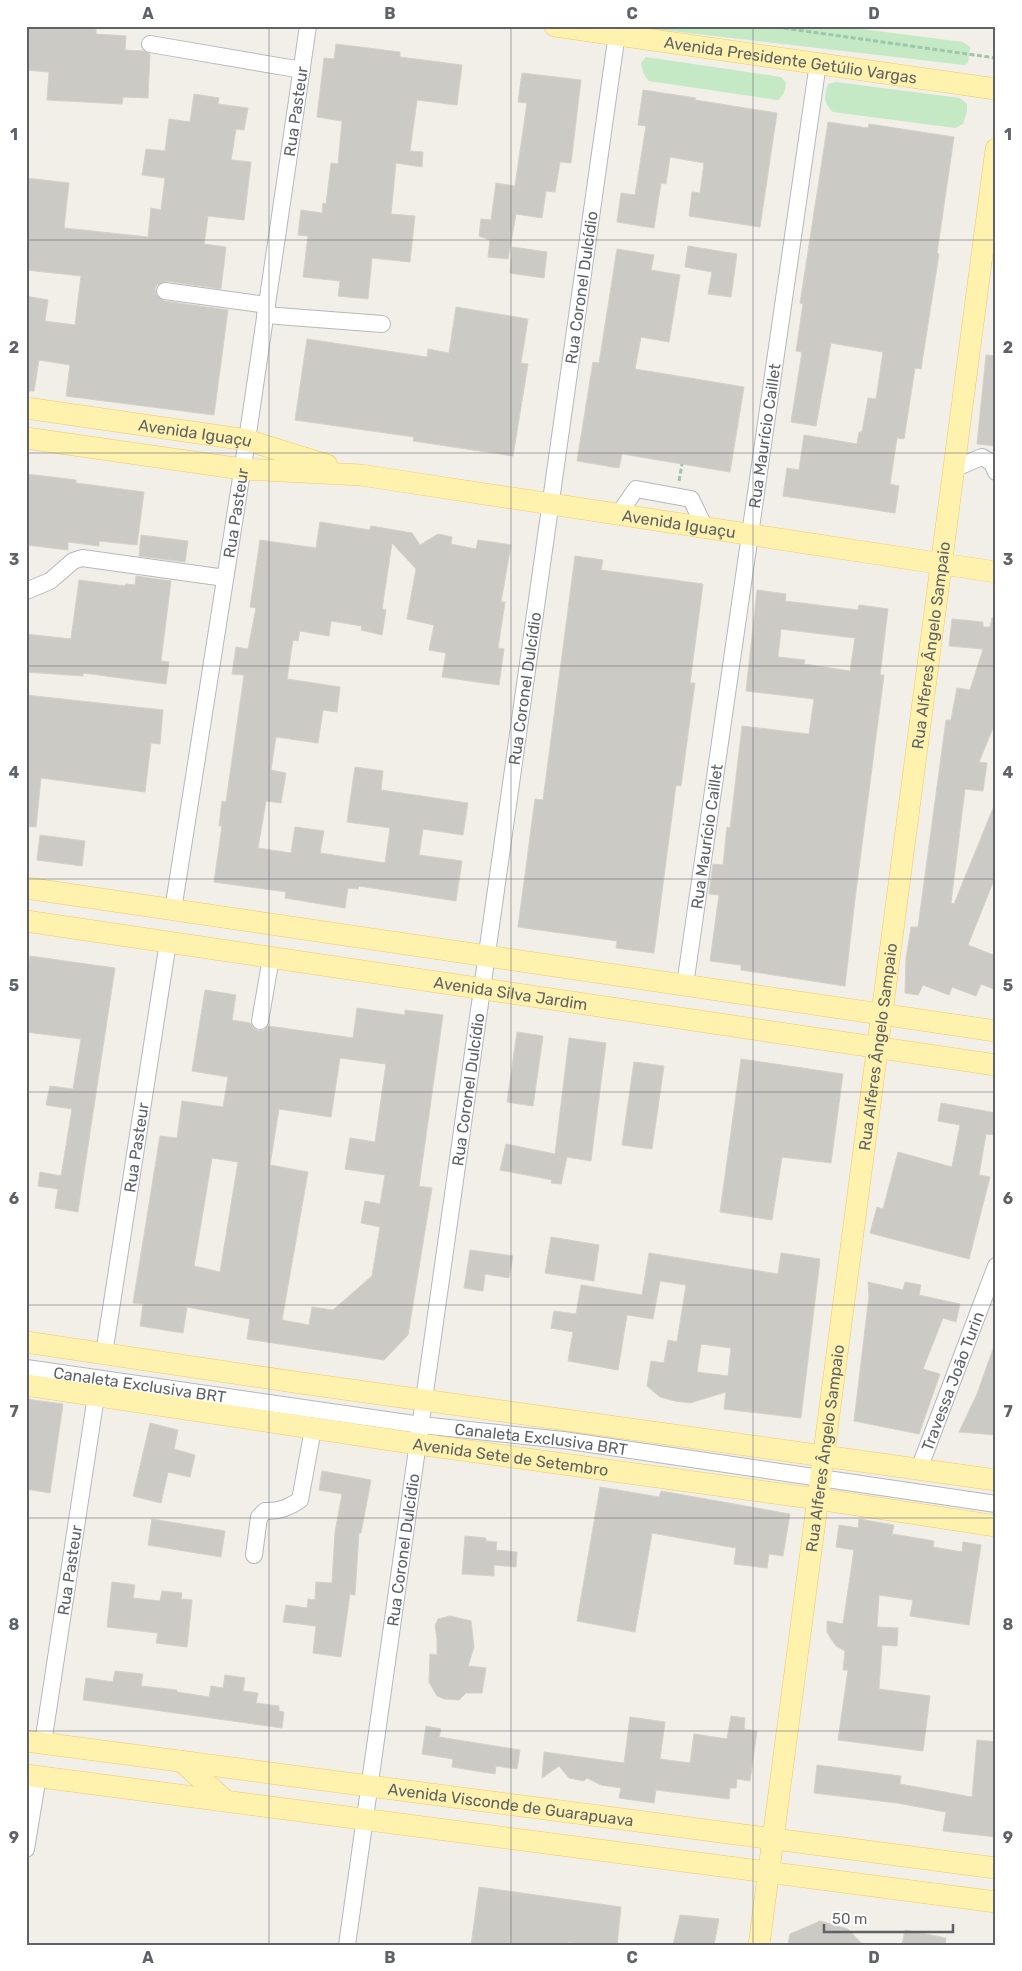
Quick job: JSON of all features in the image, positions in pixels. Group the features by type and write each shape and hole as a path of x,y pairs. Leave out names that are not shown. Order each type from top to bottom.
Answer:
{"main road":[{"name":"Avenida Presidente Getúlio Vargas","path":"555,26 617,31 818,64 996,88"},
{"name":"Rua Alferes Ângelo Sampaio","path":"759,1945 996,149"},
{"name":"Avenida Iguaçu","path":"26,408 246,440 361,475"},
{"name":"Avenida Iguaçu","path":"26,438 242,469 361,475 996,572"},
{"name":"Avenida Silva Jardim","path":"26,888 996,1031"},
{"name":"Avenida Silva Jardim","path":"26,921 996,1065"},
{"path":"604,1007 650,980"},
{"path":"26,1342 996,1480"},
{"name":"Avenida Sete de Setembro","path":"26,1386 312,1429 419,1434 819,1489 996,1526"},
{"name":"Avenida Visconde de Guarapuava","path":"35,1742 996,1868"},
{"path":"180,1760 226,1801"},
{"name":"Avenida Visconde de Guarapuava","path":"32,1776 996,1902"},
{"path":"600,1850 633,1820"}],"street":[{"name":"Rua Pasteur","path":"173,910 242,469 308,26"},
{"name":"Rua Coronel Dulcídio","path":"347,1945 617,31"},
{"path":"150,44 302,70"},
{"name":"Rua Maurício Caillet","path":"685,985 818,64"},
{"path":"165,291 266,310 382,324"},
{"path":"954,468 982,456 992,463 996,472"},
{"path":"26,591 50,581 73,561 82,558 225,578"},
{"name":"Rua Pasteur","path":"104,1354 168,942"},
{"path":"260,1021 271,958"},
{"name":"Travessa João Turin","path":"919,1469 996,1266"},
{"name":"Canaleta Exclusiva BRT","path":"26,1368 419,1434"},
{"name":"Rua Pasteur","path":"35,1742 96,1396"},
{"path":"254,1555 260,1517 266,1511 274,1512 300,1500 312,1429"},
{"path":"819,1489 996,1504"},
{"path":"26,1850 32,1776"}],"path":[{"path":"769,26 996,58"}],"green space":[{"path":"653,26 838,26 963,42 970,47 968,63 964,65 654,29"},
{"path":"646,57 781,77 786,83 785,88 783,95 778,100 649,81 641,63"},
{"path":"836,82 960,98 967,104 967,111 963,124 955,128 833,112 827,105 825,96 828,84"}],"building":[{"path":"26,26 96,28 96,34 126,36 125,50 143,51 150,54 148,98 123,97 122,104 47,100 49,72 26,70"},
{"path":"336,44 400,52 400,57 462,65 457,105 417,100 410,151 423,152 422,167 396,163 391,214 415,216 410,262 372,258 368,299 338,296 340,281 303,277 308,236 298,235 301,210 322,213 323,203 326,204 331,163 338,164 342,121 317,117 324,58 334,59"},
{"path":"522,73 581,80 571,163 560,162 555,192 546,191 542,218 516,214 508,259 488,257 490,240 479,236 481,219 491,220 496,183 515,186 527,103 518,102"},
{"path":"643,90 777,113 760,227 689,216 692,192 700,193 704,163 670,157 666,184 661,183 654,228 617,222 621,193 635,195 646,126 638,125"},
{"path":"194,94 219,98 218,104 248,108 244,130 236,129 231,160 251,162 244,220 208,216 204,244 226,247 221,289 166,281 157,285 155,289 156,295 164,301 228,310 214,415 66,396 70,365 39,360 34,391 26,391 26,296 48,300 45,321 75,325 81,276 26,270 26,178 69,183 64,228 148,237 151,208 161,210 165,178 142,175 146,149 165,151 169,119 190,122"},
{"path":"828,122 868,128 869,124 954,137 937,253 939,254 921,369 915,368 904,439 897,438 890,484 899,486 895,513 783,496 787,468 799,470 804,435 857,444 859,432 862,432 868,398 876,399 883,352 831,343 816,426 791,422 802,352 796,351 803,304 800,303"},
{"path":"688,246 737,254 731,297 708,294 712,272 685,267"},
{"path":"512,247 547,252 544,278 510,273"},
{"path":"617,249 654,255 651,270 680,275 669,342 641,337 635,369 744,387 730,472 622,454 619,468 577,461 593,362 599,363"},
{"path":"456,307 528,319 521,363 528,364 513,456 413,441 414,437 295,420 307,339 427,357 428,349 449,353"},
{"path":"986,355 996,356 996,446 977,444"},
{"path":"26,474 76,480 76,483 144,492 137,545 99,541 99,546 68,542 68,550 26,545"},
{"path":"320,522 370,530 371,526 412,533 420,545 438,534 452,537 451,544 476,549 478,540 511,545 501,602 505,602 498,648 504,649 499,685 442,677 446,653 429,650 434,625 407,619 416,569 392,543 382,609 386,610 382,635 361,630 362,626 331,621 329,636 300,631 298,641 293,640 287,679 340,687 337,712 323,710 318,743 276,737 271,770 286,773 281,803 266,801 258,848 291,853 295,827 324,831 320,853 385,863 390,828 347,822 355,767 383,771 381,790 468,803 463,835 423,829 419,855 462,861 456,901 359,886 358,889 348,888 345,908 285,898 286,892 214,882 222,826 219,826 222,801 226,802 244,675 232,674 236,647 248,649 256,608 250,607 260,540 316,548"},
{"path":"141,535 188,541 185,562 139,556"},
{"path":"575,556 603,560 601,570 703,584 690,683 695,683 681,786 676,785 654,953 616,948 617,941 518,927 535,799 543,800"},
{"path":"136,576 171,581 161,661 169,662 166,684 83,673 83,676 26,672 26,634 71,639 79,580 125,586 126,584 135,585"},
{"path":"757,590 786,594 785,601 858,610 859,605 888,609 880,675 884,675 845,986 741,970 741,965 710,961 719,895 709,894 713,864 723,865 727,827 730,828 742,726 809,734 814,699 746,691","holes":["781,629 855,638 850,671 804,664 805,660 778,657"]},
{"path":"992,618 996,618 996,721 979,762 987,763 983,791 965,789 951,903 954,904 996,801 996,875 968,945 996,956 996,990 981,984 976,996 952,987 949,995 923,985 918,995 905,993 906,958 911,927 918,927 946,720 951,720 957,688 970,690 983,649 949,646 952,619 983,622 983,627 990,627"},
{"path":"26,695 163,710 160,744 151,743 145,792 41,778 36,827 26,826"},
{"path":"40,835 85,841 82,866 37,860"},
{"path":"30,956 115,968 78,1212 55,1208 58,1189 38,1186 40,1172 61,1176 72,1109 46,1105 50,1086 73,1089 81,1039 26,1032 26,983"},
{"path":"205,990 236,995 232,1020 250,1023 253,1028 259,1031 264,1030 268,1026 353,1038 357,1008 405,1015 405,1010 443,1015 419,1186 432,1188 408,1335 384,1360 247,1339 250,1319 187,1307 183,1333 140,1326 143,1304 133,1303 160,1136 177,1138 182,1101 223,1107 228,1077 192,1071","holes":["340,1058 386,1064 375,1142 350,1138 345,1169 385,1175 380,1204 365,1201 361,1223 380,1227 372,1276 333,1310 312,1307 309,1325 282,1320 308,1172 270,1165 279,1109 331,1117","212,1158 238,1162 220,1272 194,1266"]},
{"path":"517,1032 543,1036 533,1106 507,1102"},
{"path":"569,1038 606,1043 591,1161 567,1157 561,1184 551,1183 552,1180 500,1170 506,1144 555,1154"},
{"path":"741,1059 843,1074 831,1163 782,1157 772,1220 720,1212"},
{"path":"634,1062 664,1066 652,1149 622,1145"},
{"path":"941,1103 996,1113 996,1135 986,1134 979,1175 990,1177 969,1259 870,1233 877,1207 883,1209 898,1152 952,1167 960,1125 938,1121"},
{"path":"551,1237 599,1245 594,1281 545,1273"},
{"path":"470,1250 513,1256 509,1278 485,1274 483,1291 464,1288"},
{"path":"649,1253 778,1274 781,1253 820,1259 801,1418 724,1409 726,1392 690,1403 660,1397 647,1386 651,1361 664,1363 668,1340 677,1342 686,1285 660,1281 653,1319 627,1315 618,1370 568,1361 573,1332 551,1328 554,1311 576,1314 581,1285 642,1295","holes":["701,1344 731,1348 728,1376 697,1372"]},
{"path":"868,1282 903,1290 905,1282 921,1285 919,1295 960,1304 956,1322 943,1318 923,1369 940,1374 919,1434 854,1421 869,1296"},
{"path":"994,1346 996,1346 996,1435 959,1432 977,1394"},
{"path":"26,1399 63,1404 50,1493 26,1489"},
{"path":"150,1423 178,1430 174,1449 195,1455 190,1477 168,1472 161,1503 133,1496"},
{"path":"322,1471 371,1480 361,1533 359,1533 355,1595 350,1594 341,1657 313,1653 316,1626 283,1622 286,1605 307,1608 308,1599 315,1600 316,1582 332,1583 335,1532 342,1494 319,1490"},
{"path":"600,1487 659,1497 661,1491 790,1514 783,1556 769,1554 767,1568 734,1564 736,1548 652,1533 635,1632 577,1621"},
{"path":"152,1519 225,1531 221,1557 148,1545"},
{"path":"859,1519 894,1525 892,1534 934,1541 933,1547 962,1552 963,1542 981,1545 969,1625 910,1616 913,1600 879,1595 877,1627 898,1628 897,1646 882,1645 879,1689 930,1696 923,1751 838,1740 848,1670 843,1670 845,1651 836,1646 831,1639 827,1632 827,1621 843,1624 854,1550 836,1547 839,1525 858,1528"},
{"path":"465,1536 486,1538 486,1541 497,1542 496,1550 517,1552 516,1567 494,1565 494,1576 462,1574"},
{"path":"112,1582 135,1585 133,1598 160,1601 162,1591 182,1593 181,1599 192,1600 187,1647 156,1643 158,1633 107,1627"},
{"path":"450,1616 471,1621 474,1647 468,1666 486,1668 482,1693 466,1693 459,1700 444,1699 437,1696 429,1682 430,1654 437,1655 435,1626 438,1619"},
{"path":"115,1671 143,1674 141,1686 177,1690 177,1692 209,1697 211,1686 223,1688 225,1675 245,1678 243,1691 258,1693 256,1703 279,1706 279,1711 284,1712 282,1728 83,1700 86,1678 113,1682"},
{"path":"731,1716 745,1718 744,1729 757,1731 750,1781 737,1779 736,1788 730,1788 729,1799 656,1790 654,1803 619,1798 621,1788 601,1785 587,1778 584,1781 569,1778 559,1766 542,1778 544,1752 624,1763 630,1717 665,1722 660,1759 690,1763 694,1734 727,1739"},
{"path":"426,1726 441,1729 439,1737 520,1750 517,1769 496,1766 495,1774 452,1767 453,1759 422,1754"},
{"path":"977,1740 996,1742 996,1837 943,1831 946,1812 897,1803 814,1793 817,1765 901,1776 900,1784 972,1797"},
{"path":"479,1887 621,1907 617,1945 583,1945 568,1942 568,1945 471,1945"},
{"path":"680,1915 719,1919 714,1945 673,1945"},
{"path":"820,1921 848,1929 863,1945 788,1945 790,1934"},
{"path":"905,1930 946,1938 945,1945 902,1945"}]}
